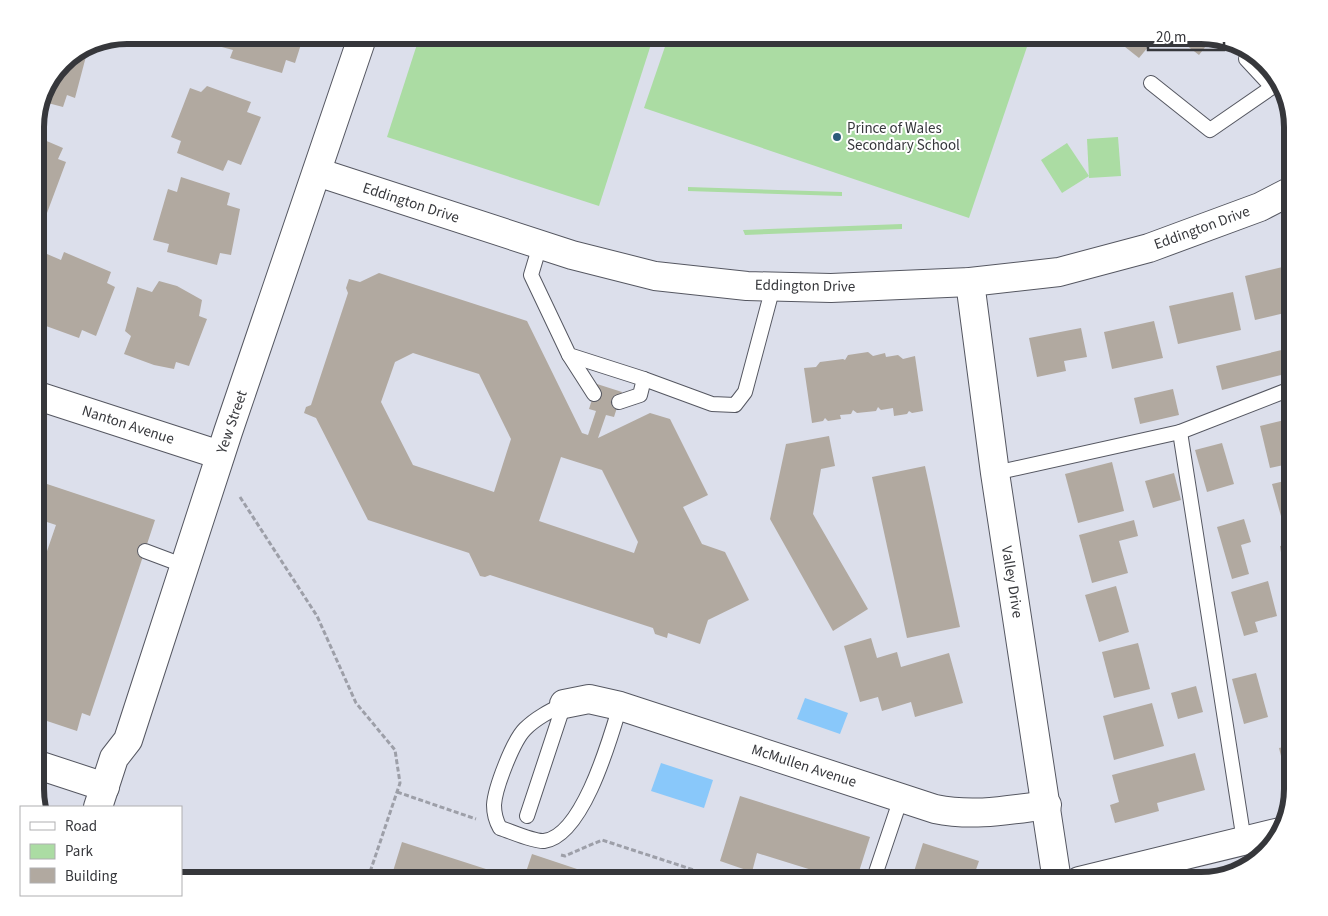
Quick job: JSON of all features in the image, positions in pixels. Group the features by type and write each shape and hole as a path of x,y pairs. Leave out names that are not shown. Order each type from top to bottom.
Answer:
{"street":[{"name":"Yew Street","path":"101,797 114,758 128,740 220,455 360,44"},
{"name":"Eddington Drive","path":"317,172 572,255 655,276 773,287 831,288 970,282 1059,272 1149,248 1260,207 1284,195"},
{"name":"Valley Drive","path":"970,282 995,473 1056,872"},
{"name":"Nanton Avenue","path":"44,398 220,455"},
{"name":"McMullen Avenue","path":"564,704 588,699 620,706 935,809 957,813 981,813 1047,805"},
{"path":"44,768 101,797"},
{"path":"1116,872 1270,834"}],"lane":[{"path":"1247,58 1267,76"},
{"path":"1152,83 1210,130 1273,86"},
{"path":"540,245 531,275 570,355 594,394"},
{"path":"570,355 712,404 734,405 744,392 773,287"},
{"path":"619,402 640,395 644,379"},
{"path":"995,473 1180,432 1284,392"},
{"path":"1180,432 1244,841"},
{"path":"144,551 185,566"},
{"path":"564,704 538,718 523,730 511,752 494,805 496,821 500,828 542,842 551,840 563,833 576,818 588,798 620,706"},
{"path":"526,816 564,704"},
{"path":"876,872 900,798"}],"path":[{"path":"240,497 317,616 356,703 395,750 400,783 370,872"}],"green space":[{"path":"417,44 651,44 599,206 387,137"},
{"path":"666,44 1028,44 969,218 644,108"},
{"path":"1118,137 1121,176 1089,178 1087,139"},
{"path":"1067,143 1089,176 1062,193 1041,160"},
{"path":"688,187 842,192 842,196 688,191"},
{"path":"902,224 902,229 745,235 743,230"}],"water":[{"path":"805,698 848,713 840,734 797,719"},
{"path":"661,763 713,780 704,808 651,791"}],"building":[{"path":"219,44 301,44 295,63 286,60 282,73 230,58 233,50 218,46"},
{"path":"1121,44 1151,44 1139,58"},
{"path":"1185,44 1207,44 1199,55"},
{"path":"87,54 75,98 67,95 63,107 48,103 52,90 72,64"},
{"path":"207,86 251,102 247,112 261,117 241,165 228,160 223,171 177,153 181,141 171,137 190,88 201,92"},
{"path":"44,140 63,148 58,159 66,162 47,213 44,212"},
{"path":"181,177 230,193 227,205 240,209 231,255 220,253 217,265 167,252 169,244 153,240 168,189 177,192"},
{"path":"64,252 111,272 107,283 115,287 96,336 82,330 79,338 44,325 44,262 47,254 61,260"},
{"path":"1284,267 1284,313 1255,320 1245,276"},
{"path":"379,273 527,321 582,433 588,435 596,411 589,409 597,384 622,392 614,417 606,415 598,438 650,413 670,419 708,495 683,507 702,544 725,552 749,600 708,620 700,644 668,633 667,638 655,634 653,628 490,575 480,576 469,553 368,520 316,418 304,413 306,407 311,405 348,293 346,288 349,279 360,282","holes":["413,353 479,374 511,439 494,492 413,465 381,402 395,362","561,457 602,470 638,542 634,553 539,521"]},
{"path":"159,281 177,286 202,300 199,316 207,319 189,366 176,362 174,369 154,365 124,354 131,336 125,331 137,287 152,292"},
{"path":"1233,292 1241,330 1178,344 1169,306"},
{"path":"1154,321 1163,358 1112,369 1104,332"},
{"path":"1081,328 1087,357 1064,361 1066,371 1037,377 1029,338"},
{"path":"1284,349 1284,374 1222,390 1216,366"},
{"path":"868,352 873,356 885,353 886,357 898,355 903,359 915,356 923,411 912,413 909,411 907,414 894,416 893,408 881,410 878,407 876,411 857,413 853,410 851,414 840,415 841,419 828,421 825,418 823,421 812,423 804,368 816,367 820,362 845,360 848,355"},
{"path":"1173,389 1179,415 1140,424 1134,398"},
{"path":"1284,420 1284,465 1270,468 1260,426"},
{"path":"829,436 835,466 821,469 813,514 868,609 833,631 770,519 786,444"},
{"path":"1222,443 1234,484 1207,492 1195,450"},
{"path":"1112,462 1124,511 1078,523 1065,474"},
{"path":"925,466 960,627 907,638 872,477"},
{"path":"1174,473 1181,500 1153,508 1145,481"},
{"path":"1284,481 1284,527 1272,484"},
{"path":"44,483 155,520 90,716 82,713 77,731 44,720 44,560 56,525 44,521"},
{"path":"1244,519 1251,542 1241,545 1249,574 1232,579 1217,527"},
{"path":"1134,520 1138,536 1119,541 1128,573 1092,583 1079,535"},
{"path":"1284,545 1284,572 1280,546"},
{"path":"1268,581 1277,616 1255,622 1258,632 1244,636 1231,592"},
{"path":"1116,586 1129,632 1099,642 1085,595"},
{"path":"871,638 877,658 897,652 901,667 949,653 963,703 915,717 911,702 882,711 878,697 860,702 844,646"},
{"path":"1138,643 1150,689 1114,698 1102,652"},
{"path":"1256,673 1268,717 1244,724 1232,679"},
{"path":"1196,686 1203,712 1178,719 1171,693"},
{"path":"1152,703 1164,746 1114,760 1103,716"},
{"path":"1284,747 1284,768 1279,748"},
{"path":"1195,753 1205,790 1157,803 1159,811 1115,823 1110,805 1119,802 1112,775"},
{"path":"740,796 870,837 859,872 815,872 757,853 752,872 720,861"},
{"path":"402,842 495,872 393,872"},
{"path":"923,843 979,861 975,872 914,872"},
{"path":"532,854 586,872 526,872"}],"place":[{"name":"Prince of Wales Secondary School","path":"837,137"}]}
